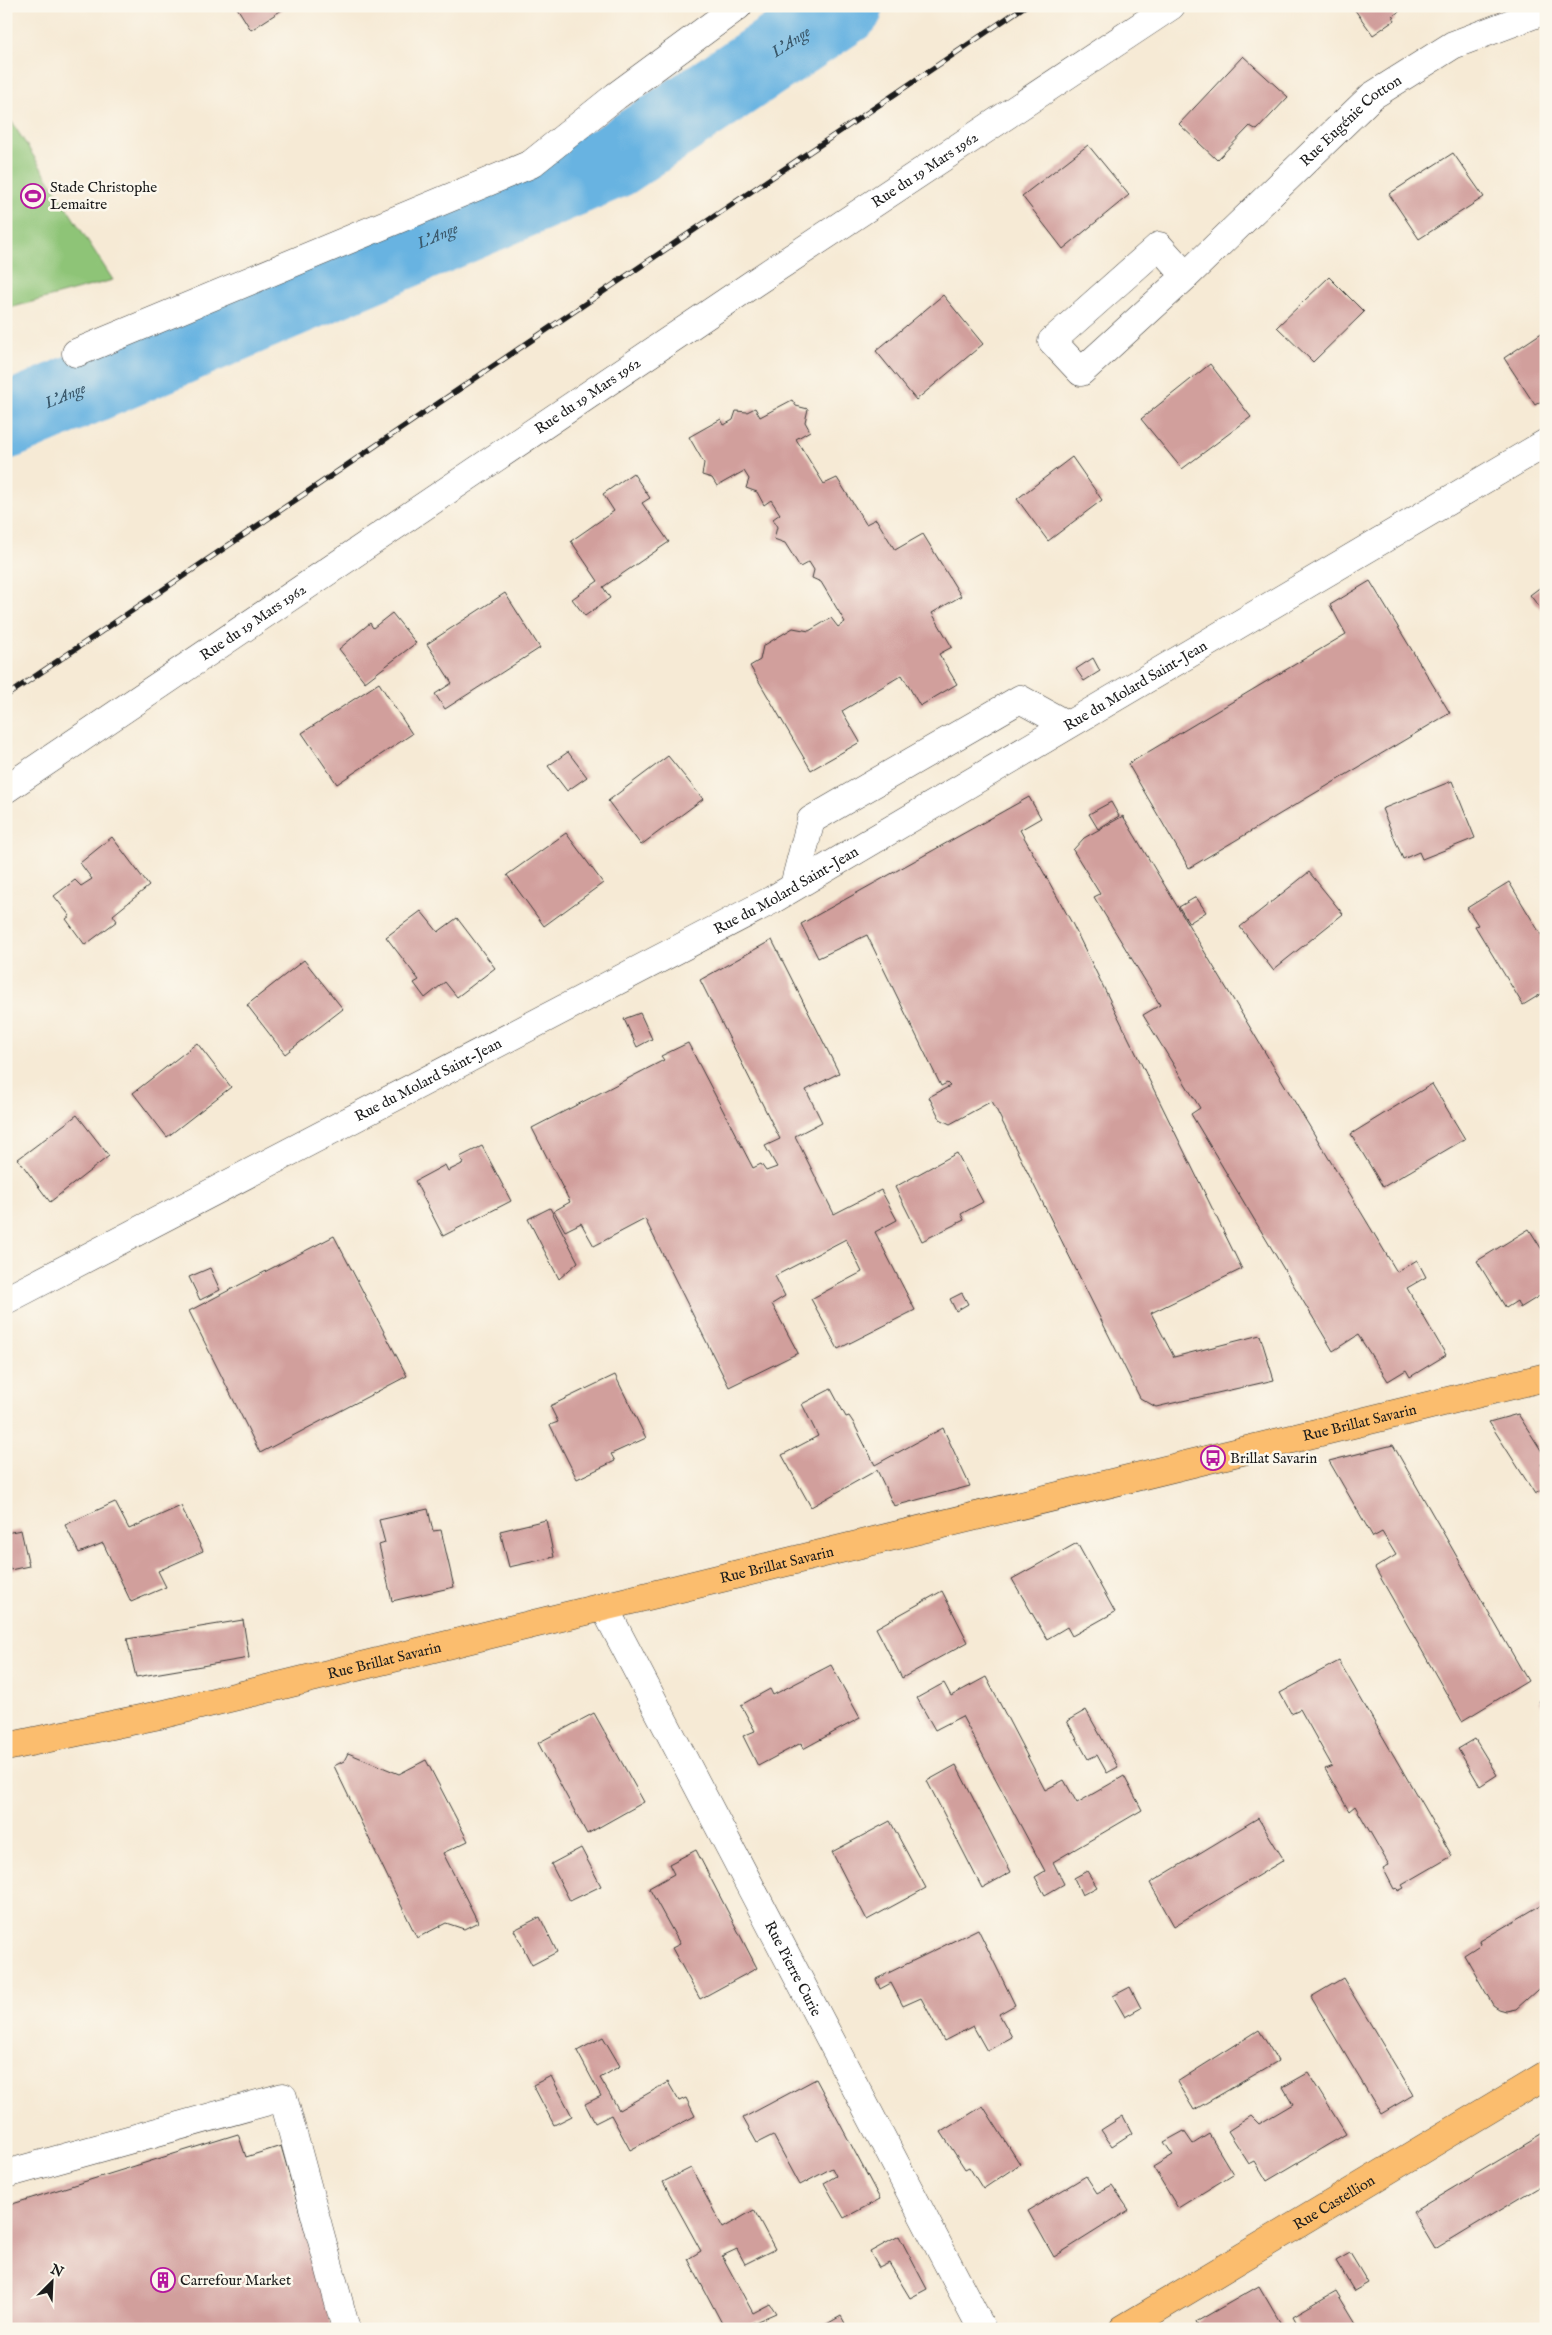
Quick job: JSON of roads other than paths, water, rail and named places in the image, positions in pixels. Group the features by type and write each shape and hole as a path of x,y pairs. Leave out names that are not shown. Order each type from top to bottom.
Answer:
{"main road":[{"name":"Rue Brillat Savarin","path":"6,1747 164,1714 1546,1377"},
{"name":"Rue Castellion","path":"1124,2329 1546,2075"}],"street":[{"path":"76,354 531,164 616,96 738,6"},
{"name":"Rue du 19 Mars 1962","path":"6,789 754,283 1171,6"},
{"name":"Rue Eugénie Cotton","path":"1186,276 1158,246 1052,341 1081,372 1186,276 1372,96 1453,45 1546,10"},
{"name":"Rue du Molard Saint-Jean","path":"6,1300 794,886 1546,442"},
{"path":"794,886 811,820 1020,699 1067,725"},
{"name":"Rue Pierre Curie","path":"604,1607 982,2329"},
{"path":"6,2174 283,2097 346,2329"}],"waterway":[{"name":"L'Ange","path":"6,422 614,161 846,6"}],"railway":[{"path":"6,696 1025,6"}],"place":[{"name":"Stade Christophe Lemaitre","path":"33,196"},
{"name":"Brillat Savarin","path":"1213,1458"},
{"name":"Carrefour Market","path":"163,2280"}]}
